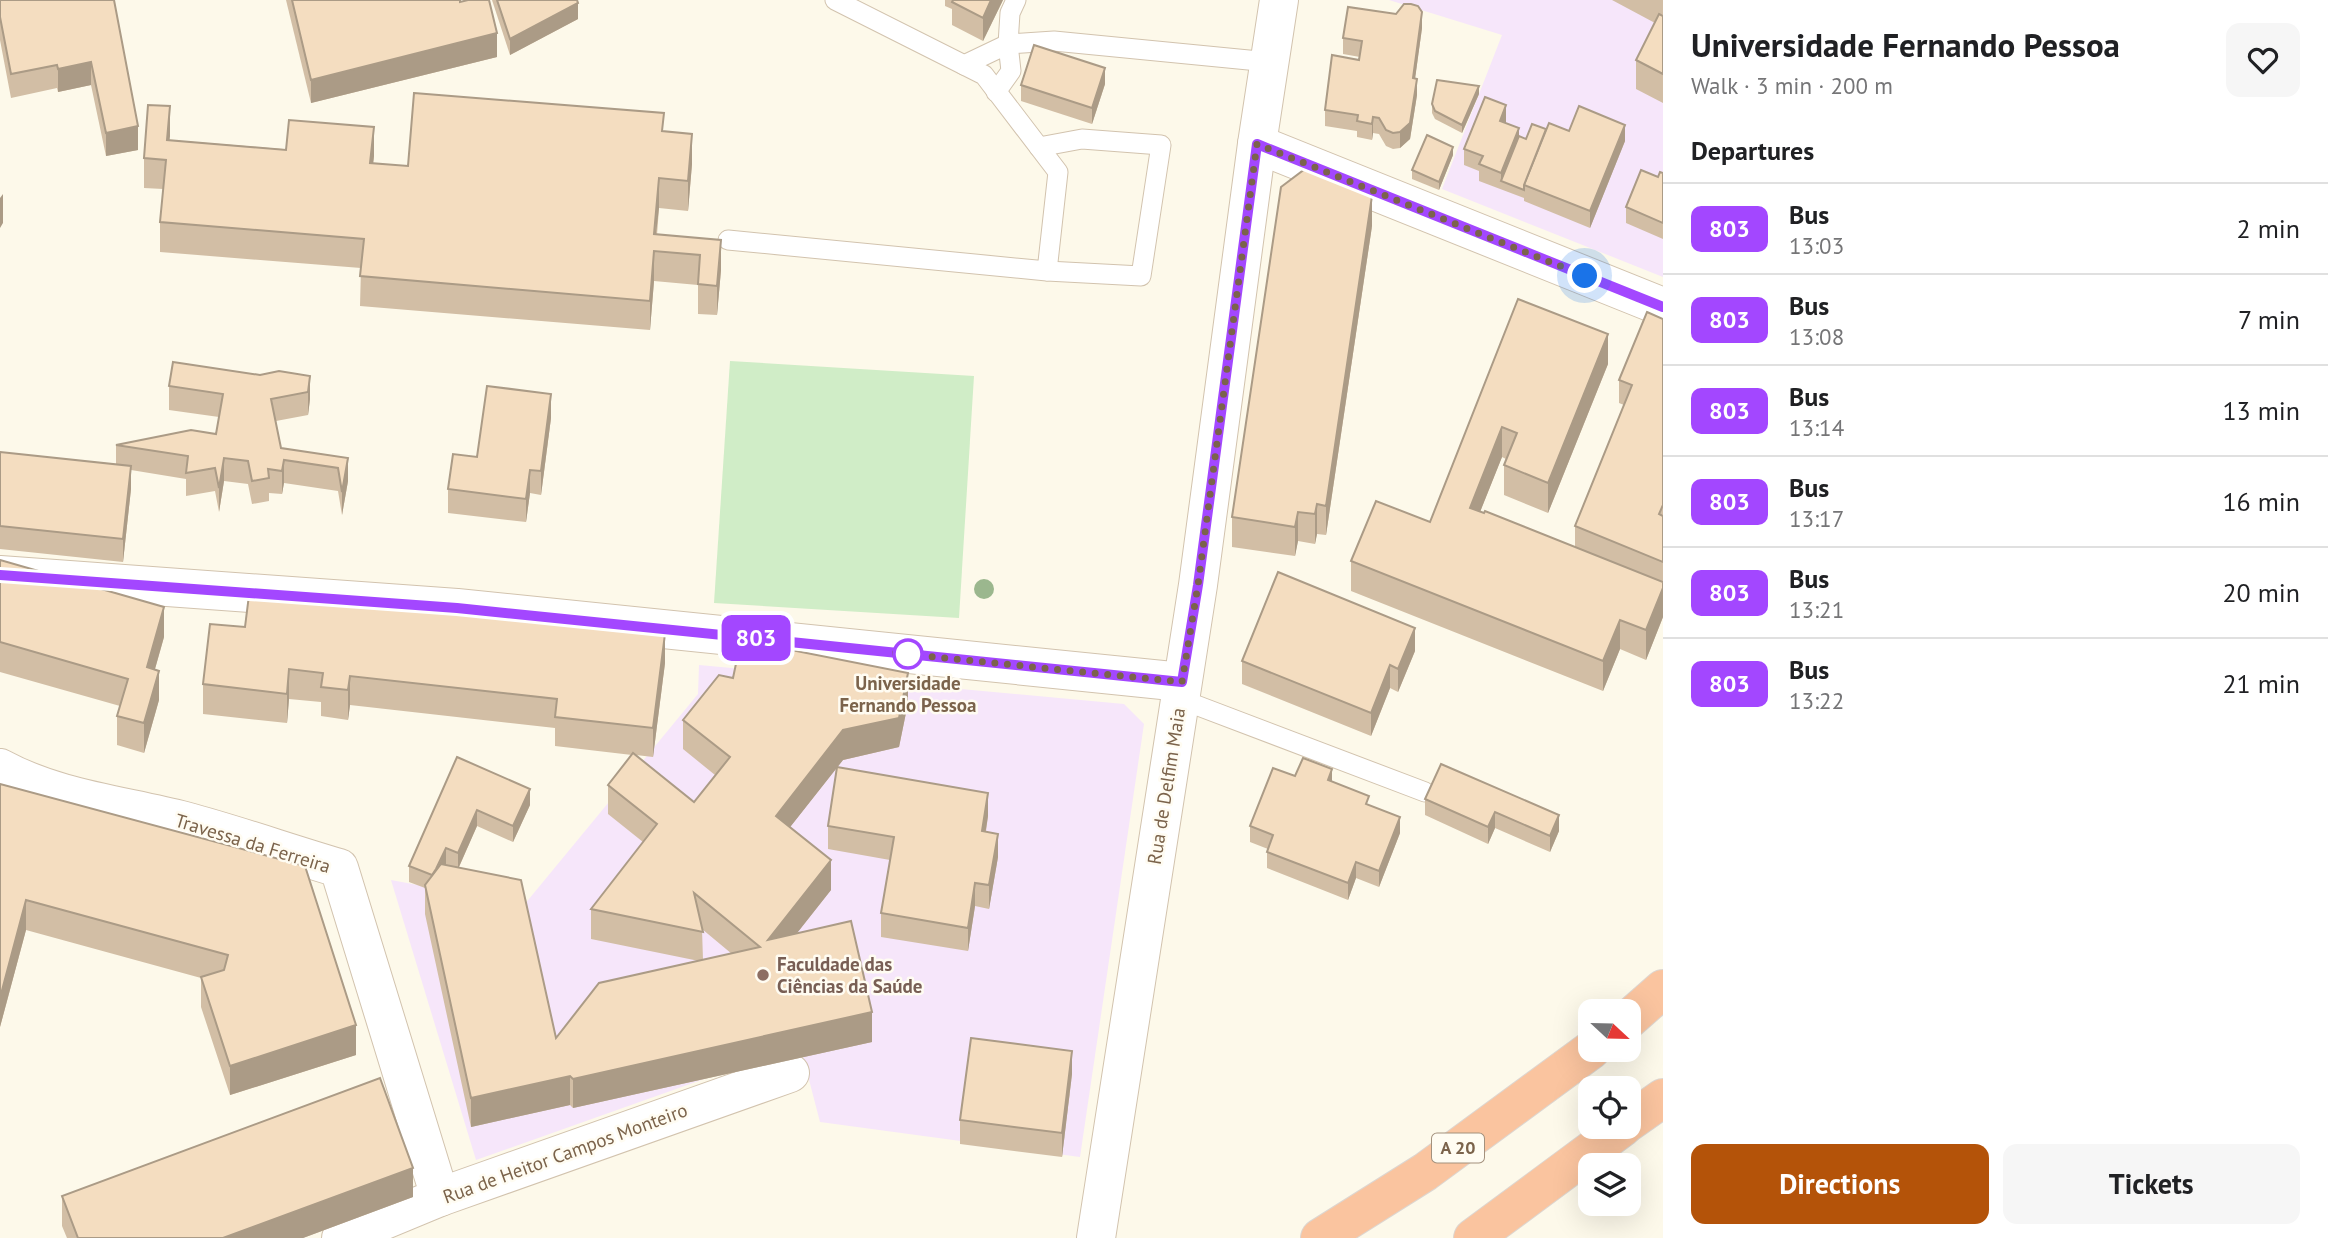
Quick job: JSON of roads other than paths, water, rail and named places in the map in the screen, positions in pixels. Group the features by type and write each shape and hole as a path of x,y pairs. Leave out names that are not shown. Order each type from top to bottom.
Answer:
{"highway":[{"path":"1642,1008 1663,989"},
{"name":"A 20","path":"1320,1238 1425,1172 1578,1060"},
{"path":"1641,1113 1663,1097"},
{"path":"1473,1238 1607,1139"}],"street":[{"name":"Rua de Delfim Maia","path":"1097,1238 1198,585 1279,0"},
{"path":"1257,144 1663,307"},
{"path":"0,575 457,608 1181,690"},
{"name":"Travessa da Ferreira","path":"0,768 15,776 98,803 184,821 339,868 440,1197"},
{"name":"Rua de Heitor Campos Monteiro","path":"341,1238 440,1197 790,1073"}],"lane":[{"path":"835,0 984,75 1058,172 1047,271"},
{"path":"996,92 1011,71 1008,44 1010,13 1016,0"},
{"path":"964,65 1008,44 1054,41 1269,62"},
{"path":"728,240 1047,271 1140,276 1161,145 1082,139 1039,148"},
{"path":"1181,690 1425,792"}],"place":[{"name":"Universidade Fernando Pessoa","path":"908,654"},
{"name":"Faculdade das Ciências da Saúde","path":"763,975"}]}
